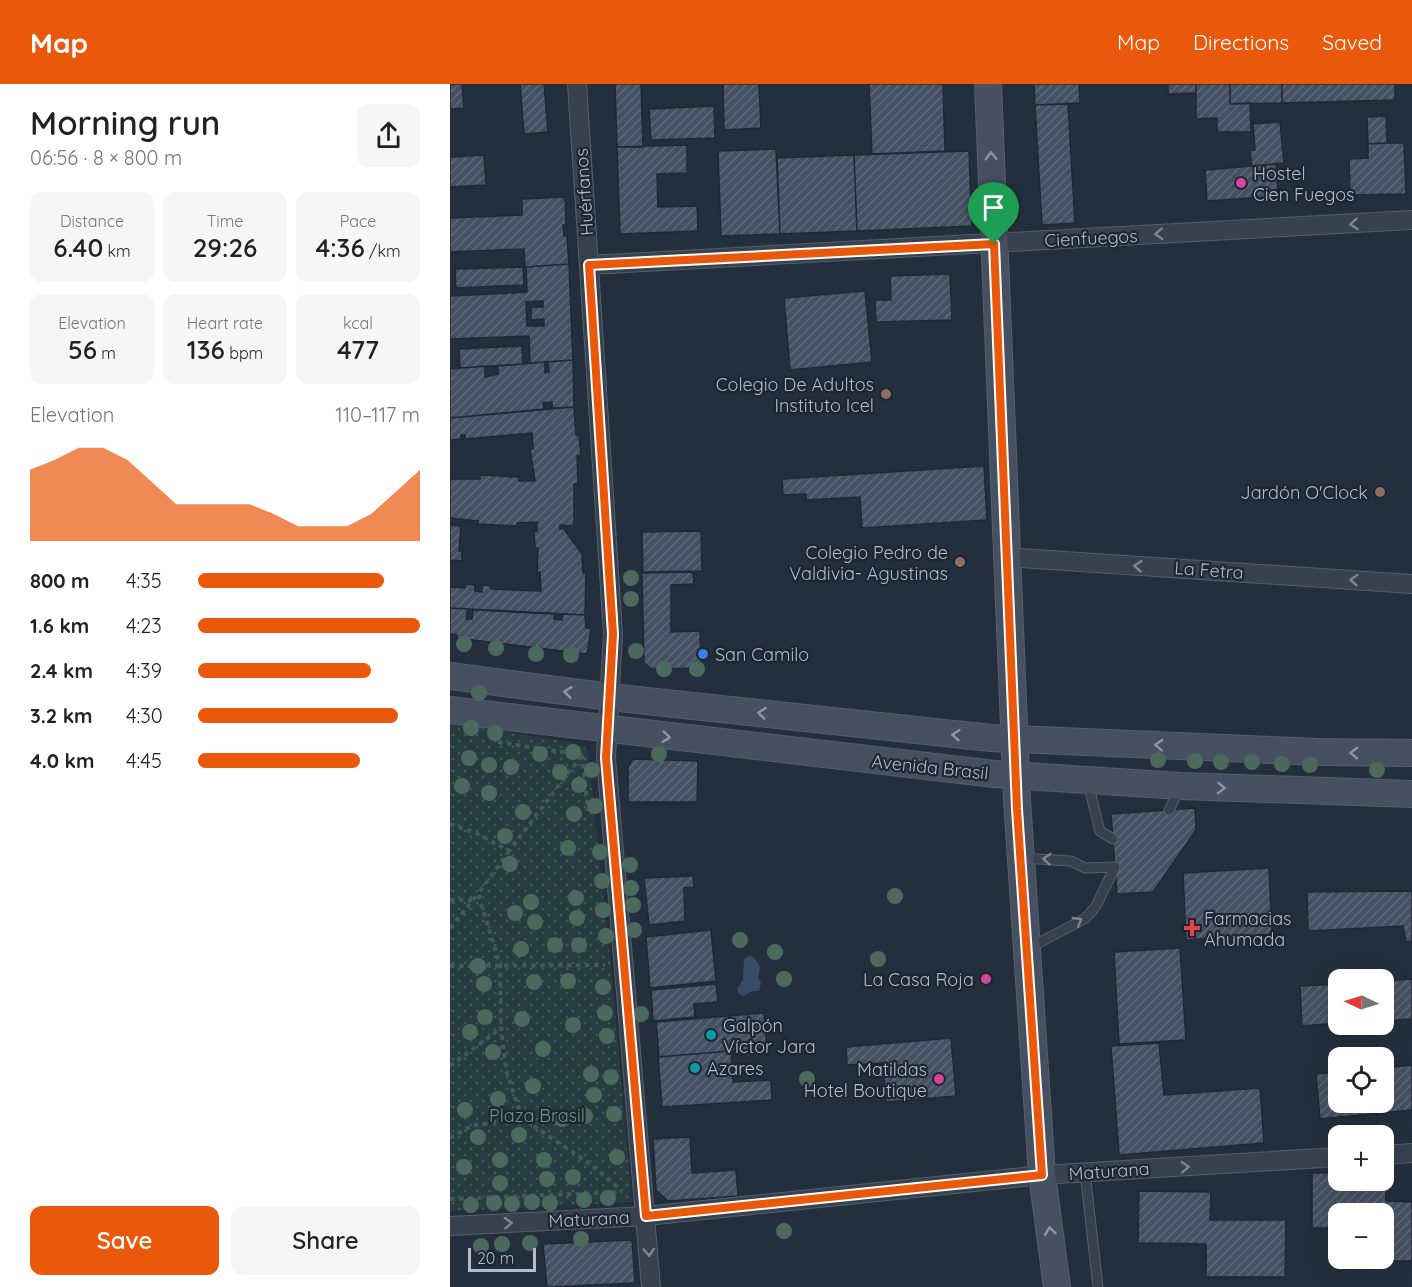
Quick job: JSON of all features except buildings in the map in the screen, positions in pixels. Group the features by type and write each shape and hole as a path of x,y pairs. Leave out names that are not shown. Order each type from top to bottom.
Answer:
{"main road":[{"path":"988,84 1020,857 1042,1175 1057,1287"},
{"name":"Avenida Brasil","path":"450,676 610,697 1014,739 1318,752 1412,753"},
{"name":"Avenida Brasil","path":"450,711 608,731 1016,776 1181,786 1412,794"}],"street":[{"name":"Huérfanos","path":"577,84 613,634 606,758 646,1216"},
{"name":"Cienfuegos","path":"589,265 1412,220"},
{"name":"La Fetra","path":"1006,557 1412,584"},
{"path":"1394,1154 1412,1153"},
{"name":"Maturana","path":"450,1226 646,1216 1042,1175 1328,1158"},
{"path":"646,1216 651,1287"}],"lane":[{"path":"1088,781 1100,831 1113,839"},
{"path":"1169,810 1181,786"},
{"path":"1020,857 1071,861 1085,868 1115,867 1096,906 1086,918 1027,949"},
{"path":"1085,1172 1098,1287"}],"path":[{"path":"492,740 582,755"},
{"path":"582,755 588,813"},
{"path":"450,928 582,755"},
{"path":"450,824 476,833 509,851"},
{"path":"478,894 500,965 501,1028 506,1070 522,1118 590,1164 622,1192"},
{"path":"450,900 472,900"},
{"path":"604,953 606,977"},
{"path":"450,966 605,965"},
{"path":"450,1066 501,1028"},
{"path":"450,1138 471,1126 494,1120 522,1118"},
{"path":"622,1180 622,1192"},
{"path":"450,1200 622,1192"}],"green space":[{"name":"Plaza Brasil","path":"450,723 567,742 585,747 588,754 612,978 632,1202 450,1211"}],"water":[{"path":"749,956 755,958 760,967 758,979 761,983 759,991 752,991 744,996 739,994 737,989 743,980 744,959"}],"place":[{"name":"Hostel Cien Fuegos","path":"1241,183"},
{"name":"Colegio De Adultos Instituto Icel","path":"886,394"},
{"name":"Jardón O'Clock","path":"1380,492"},
{"name":"Colegio Pedro de Valdivia- Agustinas","path":"960,562"},
{"name":"San Camilo","path":"703,654"},
{"name":"Farmacias Ahumada","path":"1192,928"},
{"name":"La Casa Roja","path":"986,979"},
{"name":"Galpón Víctor Jara","path":"711,1035"},
{"name":"Azares","path":"695,1068"},
{"name":"Matildas Hotel Boutique","path":"939,1079"}],"route":[{"path":"994,244 1017,809 1042,1175 1022,1179 646,1216 606,758 613,634 589,265 994,244"}]}
